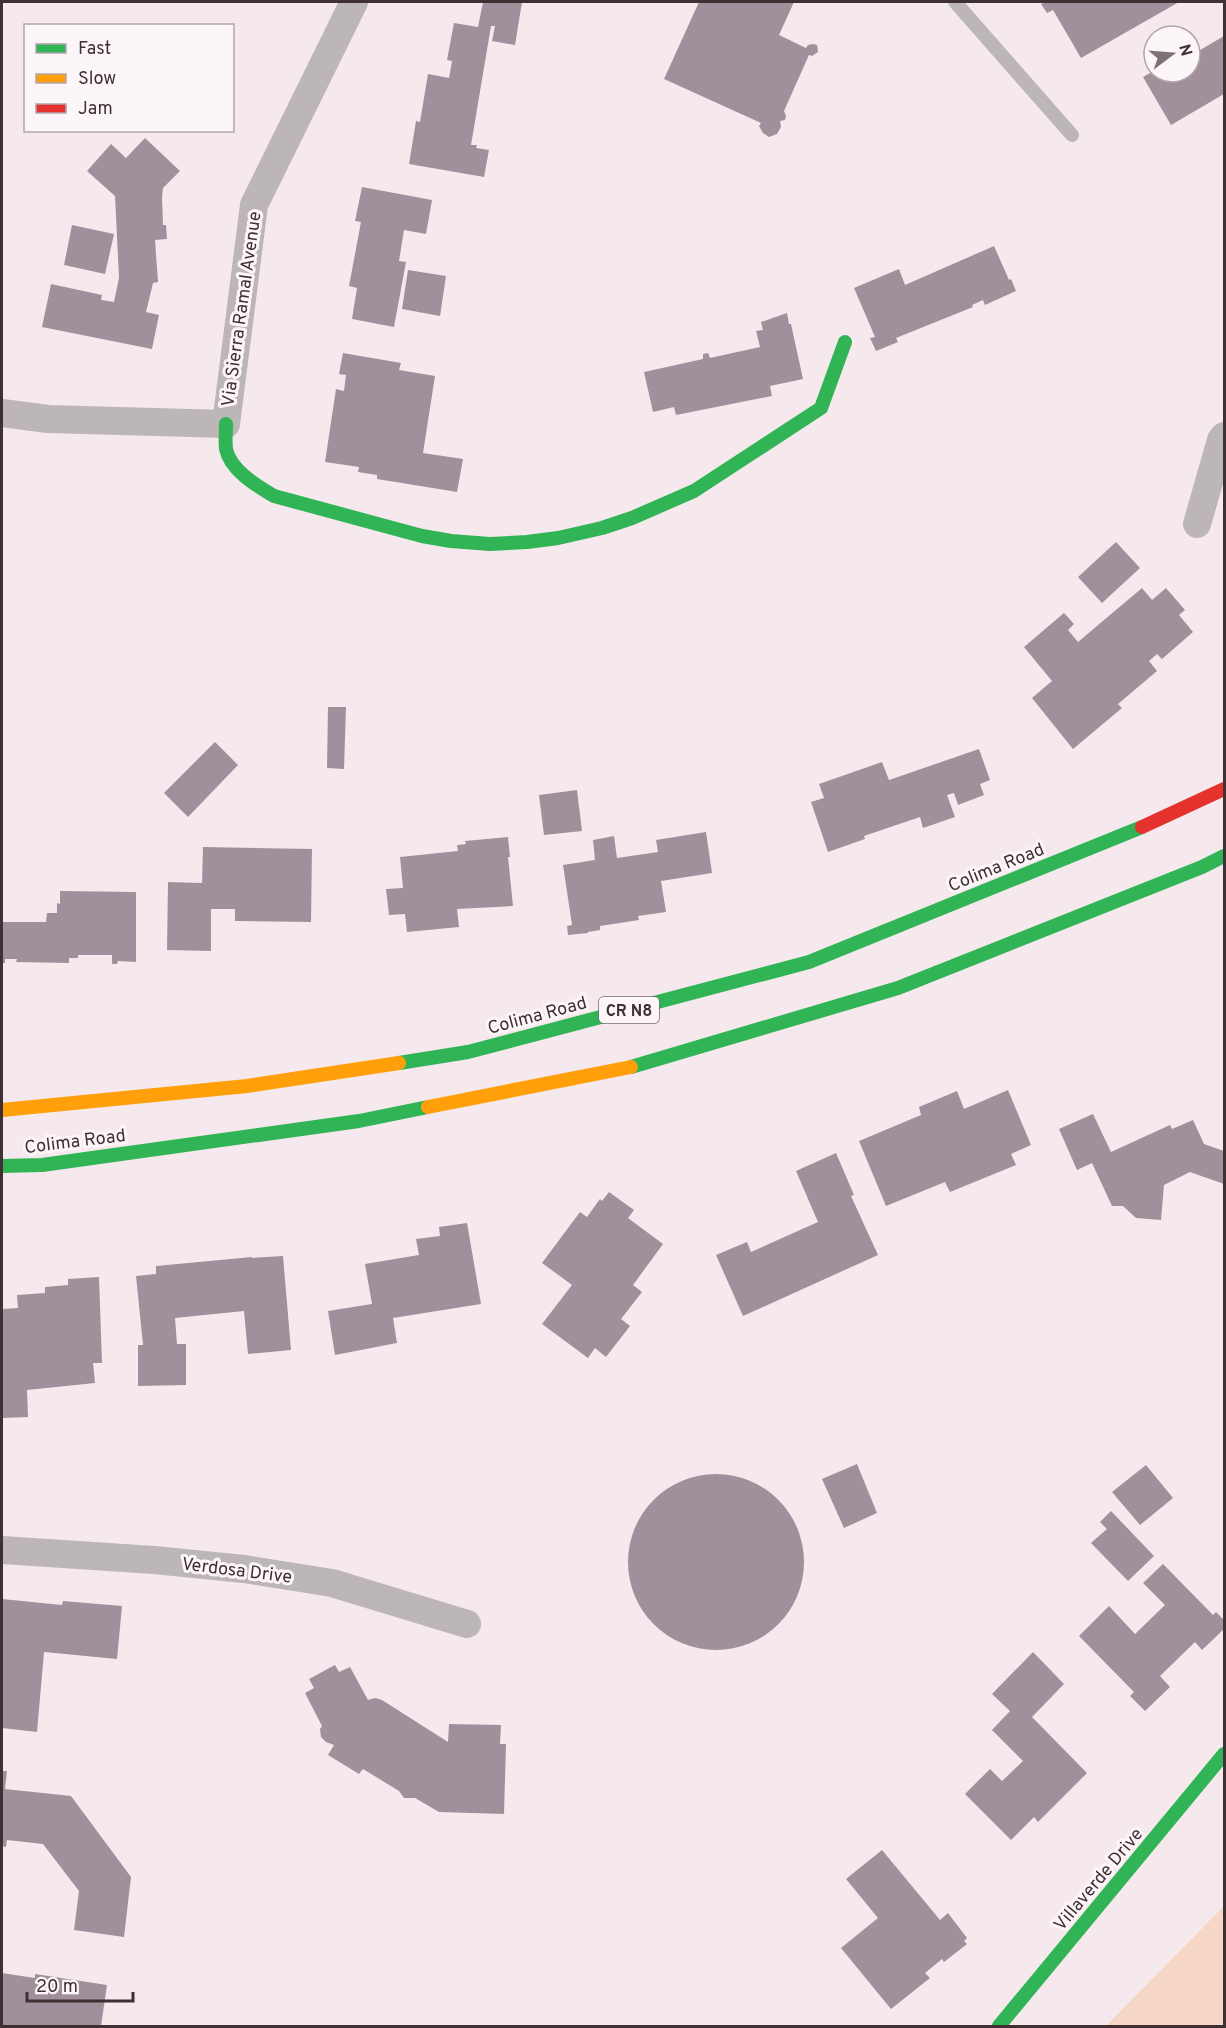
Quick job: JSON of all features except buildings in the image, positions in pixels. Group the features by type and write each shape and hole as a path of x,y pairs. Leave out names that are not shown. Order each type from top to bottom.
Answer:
{"main road":[{"name":"Via Sierra Ramal Avenue","path":"226,424 226,452 245,476 274,496 422,536 451,541 490,544 558,538 602,528 632,518 694,491 804,421 821,408 845,342"},
{"name":"Colima Road","path":"2,1110 247,1086 468,1052 809,962 1152,823 1224,789"},
{"name":"Colima Road","path":"2,1166 42,1165 359,1121 624,1069 898,988 1202,867 1224,856"},
{"name":"Villaverde Drive","path":"999,2026 1224,1754"}],"street":[{"name":"Via Sierra Ramal Avenue","path":"2,413 48,420 226,424 254,205 354,2"},
{"path":"1197,524 1224,436"},
{"name":"Verdosa Drive","path":"2,1550 154,1560 244,1569 332,1583 467,1624"}],"lane":[{"path":"955,2 1072,135"}],"shaded area":[{"path":"1224,1906 1224,2026 1106,2026"}],"traffic: fast":[{"path":"226,424 226,449 233,464 245,477 274,496 422,536 451,541 490,544 558,538 602,528 632,518 694,491 821,408 845,342"},
{"path":"399,1063 468,1052 809,962 1142,827"},
{"path":"631,1067 898,988 1202,867 1224,856"},
{"path":"2,1166 42,1165 359,1121 428,1107"},
{"path":"999,2026 1224,1754"}],"traffic: slow":[{"path":"2,1110 247,1086 399,1063"},
{"path":"428,1107 631,1067"}],"traffic: jam":[{"path":"1142,827 1224,789"}]}
